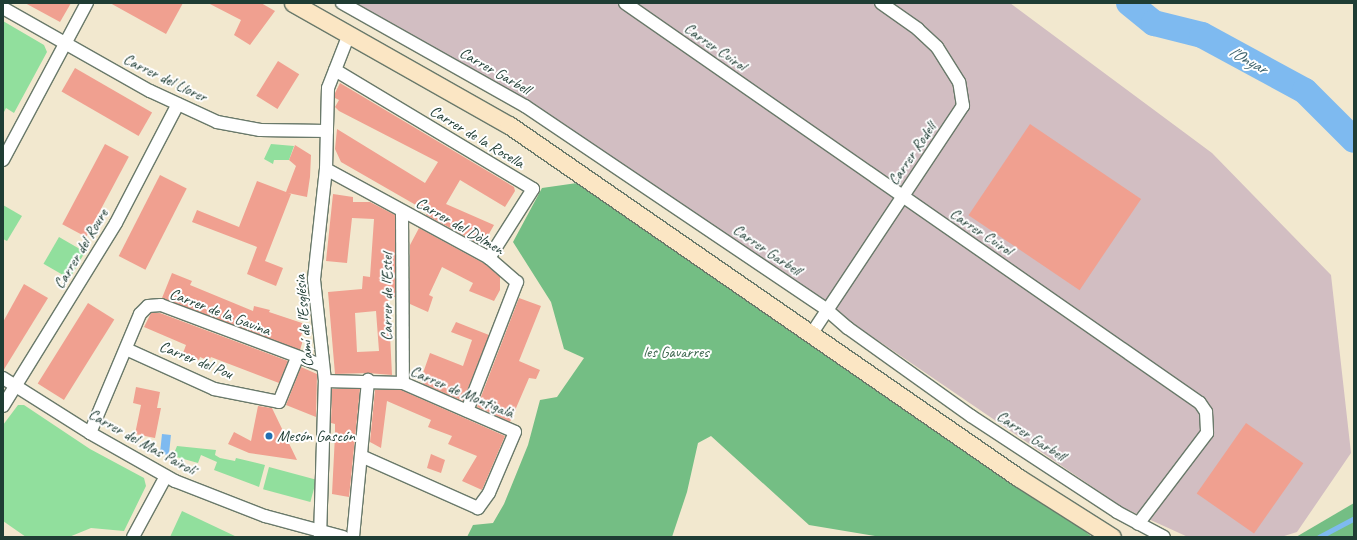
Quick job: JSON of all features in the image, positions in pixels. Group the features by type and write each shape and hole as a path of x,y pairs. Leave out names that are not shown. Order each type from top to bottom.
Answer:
{"main road":[{"path":"293,3 509,125 812,333 1019,478 1112,537"}],"street":[{"path":"3,160 87,3"},
{"name":"Carrer Garbell","path":"342,3 525,106 827,310 848,328 970,416 1138,524 1164,537"},
{"name":"Carrer Cuirol","path":"625,3 1200,403 1206,412 1207,433 1138,524"},
{"name":"Carrer Rodell","path":"812,333 963,106 959,82 937,47 918,28 881,3"},
{"name":"Carrer del Llorer","path":"3,8 65,44 178,104 217,122 260,130 327,131"},
{"name":"Camí de l'Església","path":"321,534 325,381 314,279 326,169 328,88 349,34"},
{"name":"Carrer de la Rosella","path":"335,70 533,189 489,258"},
{"name":"Carrer del Roure","path":"3,406 116,223 178,104"},
{"name":"Carrer del Dòlmen","path":"326,169 489,258 517,282 467,411"},
{"name":"Carrer de l'Estel","path":"402,211 403,382"},
{"name":"Carrer de la Gavina","path":"90,433 140,314 148,306 161,305 297,358 323,366"},
{"name":"Carrer del Pou","path":"126,349 214,389 279,402 297,358"},
{"name":"Carrer del Mas Pairolí","path":"3,378 90,433 166,476 265,516 321,534 343,537"},
{"path":"353,537 368,380"},
{"name":"Carrer de Montigalà","path":"325,381 368,380 403,382 515,432 489,493 478,508 361,456"},
{"path":"133,537 166,476"}],"shaded area":[{"path":"355,3 1010,3 1212,153 1331,275 1351,453 1297,532 1281,537 1188,537 1122,507 527,101"}],"green space":[{"path":"3,21 44,45 47,52 14,113 6,108 3,114"},
{"path":"271,144 294,146 289,160 274,160 273,164 264,159"},
{"name":"les Gavarres","path":"591,181 1019,478 1092,537 881,537 809,525 711,436 698,443 687,492 672,537 467,537 473,525 493,523 504,504 528,445 540,400 557,397 584,358 564,349 551,302 513,242 542,188"},
{"path":"3,205 22,216 7,241 3,239"},
{"path":"59,237 85,252 69,279 44,264"},
{"path":"18,405 24,405 90,449 144,478 146,486 124,531 91,528 69,537 26,537 3,521 3,425"},
{"path":"177,446 216,450 215,455 220,458 235,461 236,458 265,465 259,487 214,470 217,462 201,455 198,463 173,456"},
{"path":"269,467 316,480 310,502 263,489"},
{"path":"1354,503 1354,537 1296,537"},
{"path":"182,511 237,537 170,537"}],"water":[{"path":"162,434 171,435 169,455 160,454"}],"building":[{"path":"25,3 71,3 60,22"},
{"path":"110,3 183,3 166,34"},
{"path":"208,3 261,3 275,11 250,45 234,35 241,20"},
{"path":"278,61 299,74 277,109 256,96"},
{"path":"75,68 152,112 139,136 62,91"},
{"path":"340,83 514,187 515,191 505,207 460,180 446,204 494,225 486,239 478,243 426,215 428,212 341,162 335,149 337,129 425,183 438,162 339,111 335,107 339,100 335,98 335,93"},
{"path":"1030,124 1141,199 1080,290 968,215"},
{"path":"105,144 129,157 86,237 62,224"},
{"path":"295,145 311,155 310,177 307,197 288,193 291,194 265,261 283,268 276,286 247,274 257,247 192,222 197,210 239,227 257,181 286,192 296,166 289,160"},
{"path":"160,175 187,189 145,270 119,256"},
{"path":"333,194 353,197 353,202 370,202 395,215 395,297 388,294 392,375 368,373 335,374 328,292 362,289 363,276 370,277 374,219 352,218 347,263 326,261","holes":["376,311 379,351 357,352 355,313"]},
{"path":"419,228 485,264 500,277 500,290 494,301 469,291 473,283 442,267 429,295 433,297 428,312 410,304 410,245"},
{"path":"172,273 192,281 190,285 253,311 254,306 270,310 269,312 305,324 300,339 303,340 300,350 162,298"},
{"path":"24,284 48,298 3,371 3,322"},
{"path":"519,298 541,306 519,361 540,370 536,379 529,378 510,422 477,407"},
{"path":"88,303 114,319 64,400 38,384"},
{"path":"151,313 160,313 288,361 279,383 211,357 209,361 200,357 199,360 183,353 186,345 144,327"},
{"path":"456,322 489,335 463,401 423,384 426,375 423,373 430,353 463,366 472,340 451,332"},
{"path":"301,367 317,374 316,417 286,405"},
{"path":"136,387 160,392 157,408 161,408 155,438 135,434 141,405 133,403"},
{"path":"332,389 360,389 349,497 332,494 335,424 331,423"},
{"path":"375,390 401,390 505,436 482,490 462,481 477,456 448,444 452,436 428,427 431,420 387,401 381,448 370,442"},
{"name":"Mesón Gascón","path":"258,406 272,408 297,460 249,453 228,444 234,432 251,441"},
{"path":"1246,423 1303,463 1254,534 1197,493"},
{"path":"431,454 445,460 441,473 427,468"}],"waterway":[{"name":"l'Onyar","path":"1129,3 1154,23 1202,35 1305,91 1354,140"},
{"path":"1319,537 1354,518"}],"place":[{"name":"Mesón Gascón","path":"269,436"}]}
